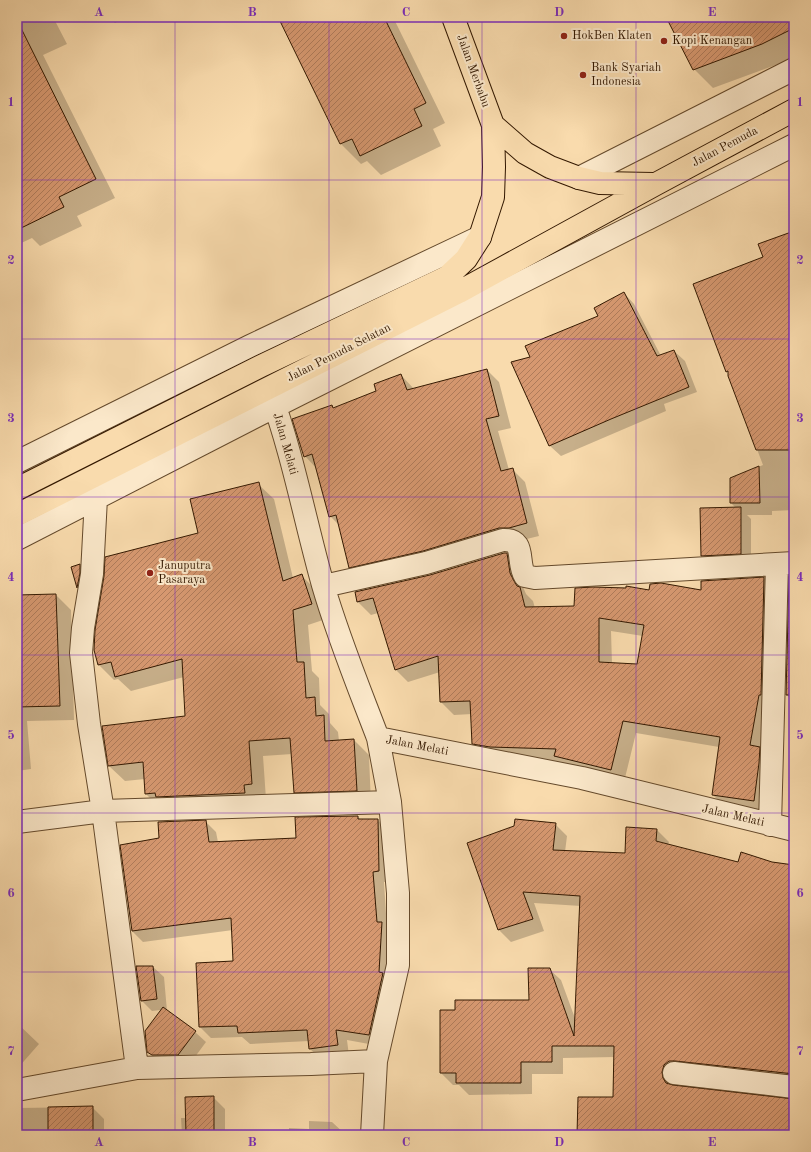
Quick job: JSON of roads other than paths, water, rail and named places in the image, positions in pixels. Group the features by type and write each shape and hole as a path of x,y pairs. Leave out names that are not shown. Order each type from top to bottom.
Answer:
{"main road":[{"name":"Jalan Merbabu","path":"453,17 493,125"},
{"name":"Jalan Pemuda","path":"656,184 794,110"},
{"path":"493,125 525,152 550,166 579,178 600,183 656,184"},
{"name":"Jalan Pemuda Selatan","path":"17,489 261,366 447,277 466,259 480,237 493,197 493,125"},
{"name":"Jalan Pemuda Selatan","path":"17,515 272,398 459,292 656,184"}],"street":[{"path":"579,178 794,70"},
{"path":"17,539 96,498 272,398 794,145"},
{"path":"17,462 250,346 480,237"},
{"name":"Jalan Melati","path":"261,366 272,398 324,586 341,641 378,738 582,778 794,830"},
{"path":"96,498 92,574 82,628 81,653 89,724 103,812 137,1068"},
{"path":"324,586 426,563 503,540 516,542 519,549 521,570 525,576 535,578 785,563 770,825"},
{"path":"372,1135 376,1061 398,965 398,893 390,802 378,738"},
{"path":"17,822 103,812 390,802"},
{"path":"17,1090 137,1068 376,1061"},
{"path":"674,1073 794,1087"}],"place":[{"name":"HokBen Klaten","path":"564,36"},
{"name":"Kopi Kenangan","path":"664,41"},
{"name":"Bank Syariah Indonesia","path":"583,75"},
{"name":"Januputra Pasaraya","path":"150,573"}]}
